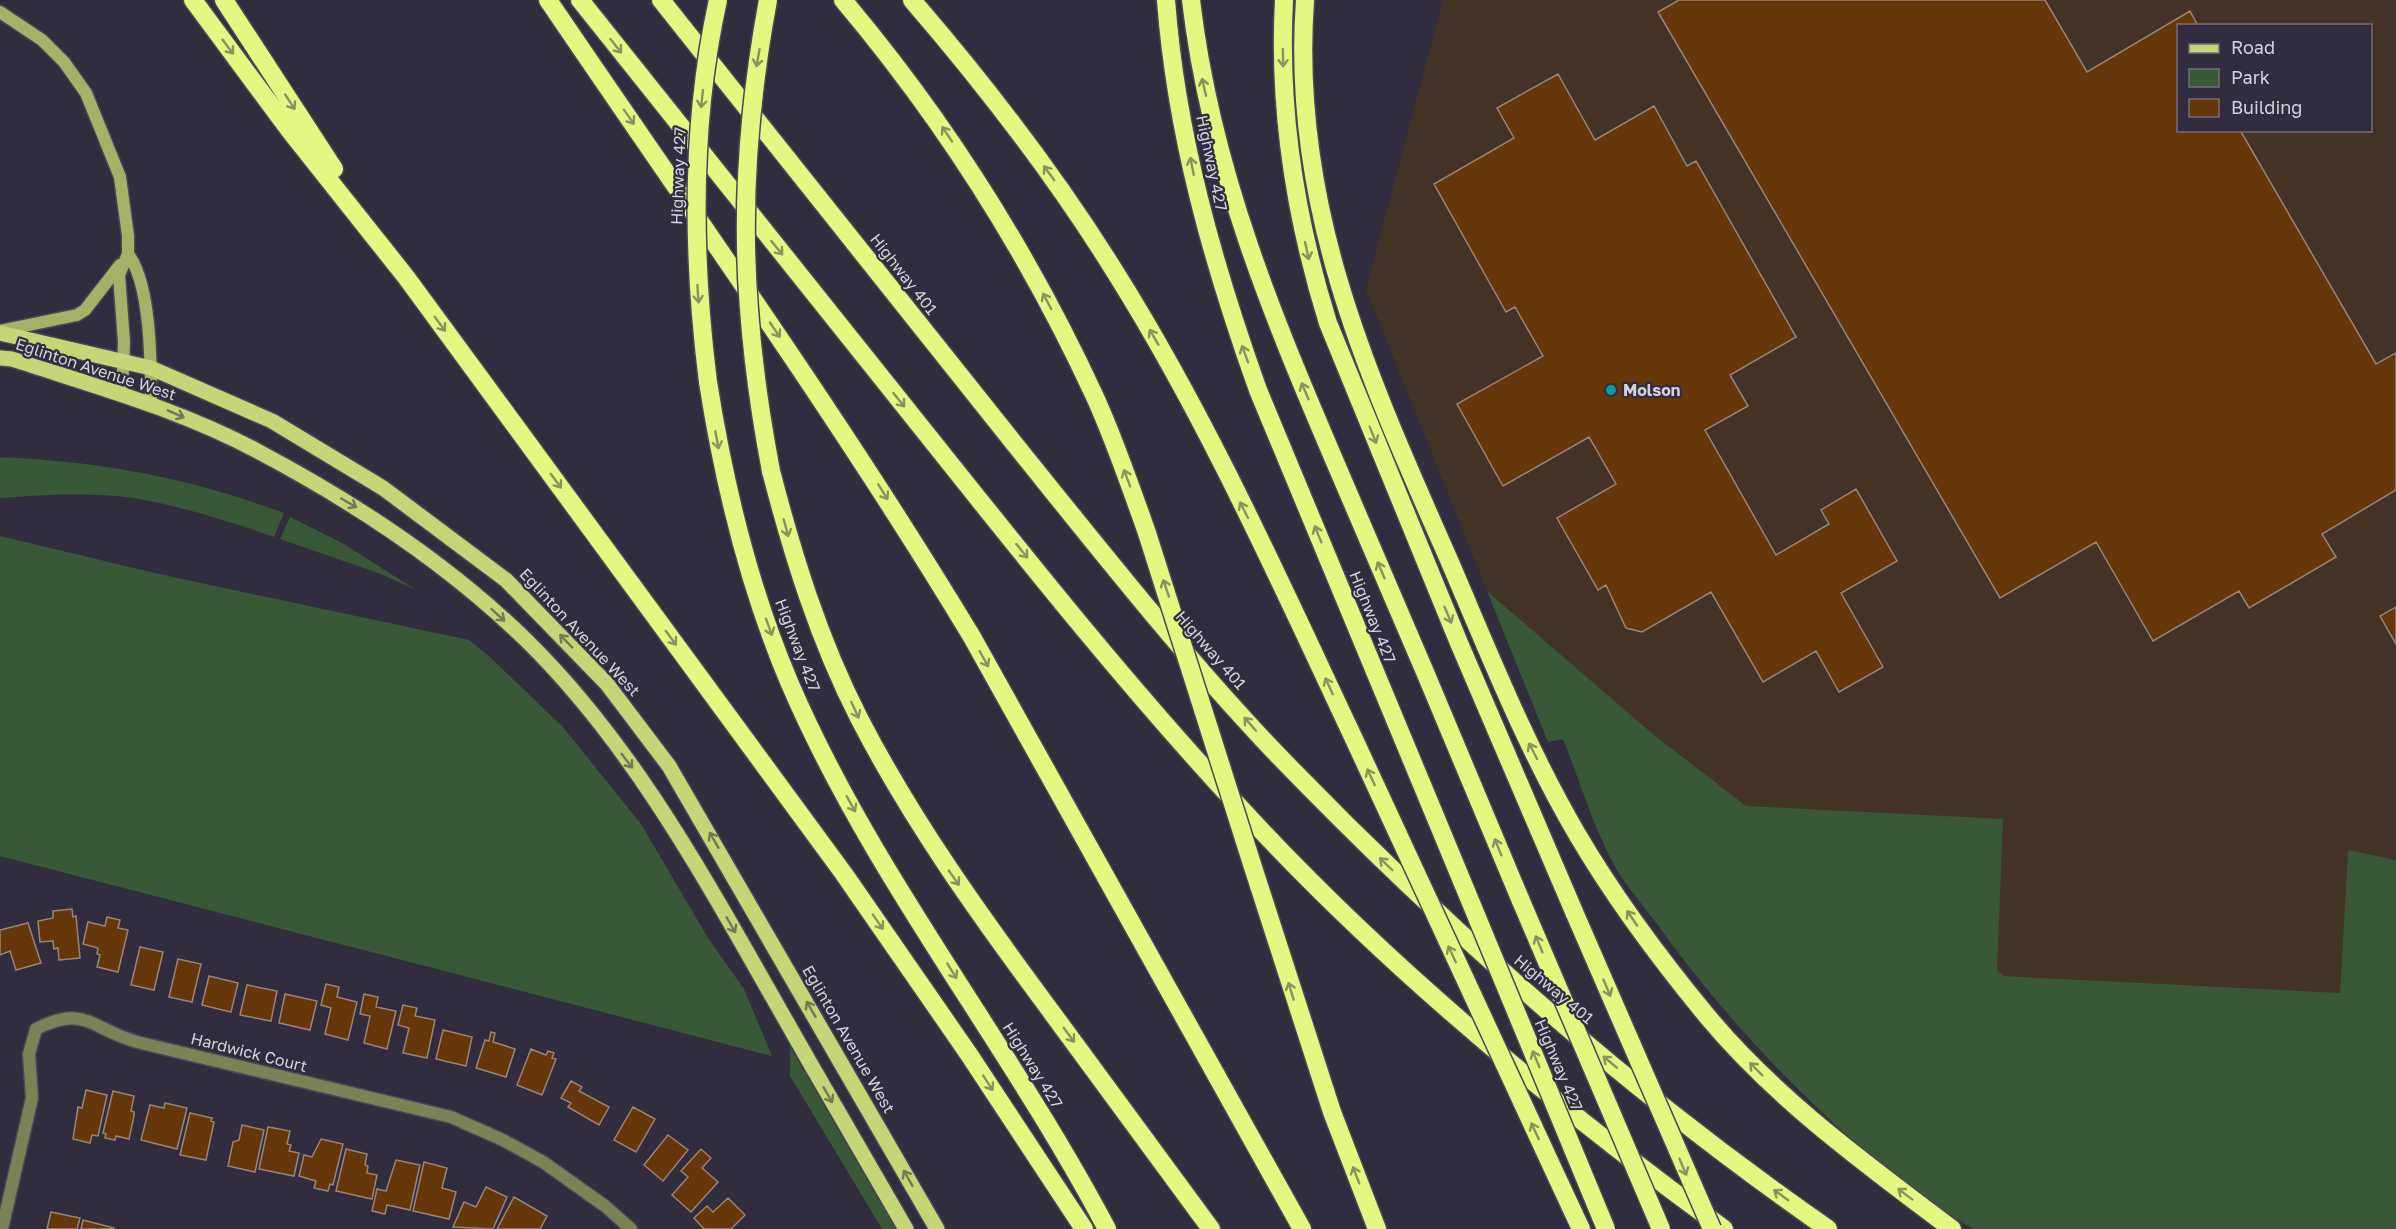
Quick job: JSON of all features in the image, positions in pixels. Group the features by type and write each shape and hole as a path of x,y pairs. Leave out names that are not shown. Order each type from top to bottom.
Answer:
{"highway":[{"path":"193,0 290,131 405,277 844,874 968,1053 1084,1229"},
{"path":"224,0 405,277"},
{"path":"548,0 826,406 930,567 978,647 1302,1229"},
{"path":"580,0 1113,664 1247,816 1358,925 1467,1026 1560,1104 1724,1229"},
{"name":"Highway 401","path":"661,0 1102,552 1269,746 1409,886 1519,986 1663,1107 1828,1229"},
{"name":"Highway 427","path":"718,0 704,78 695,200 699,311 708,382 728,493 767,620 789,683 819,745 893,877 1079,1177 1107,1229"},
{"path":"768,0 749,123 744,213 750,338 771,471 791,548 819,631 858,718 950,873 1211,1229"},
{"path":"843,0 945,131 1030,267 1096,399 1148,533 1332,1112 1377,1229"},
{"path":"912,0 1036,156 1118,276 1213,447 1353,739 1581,1229"},
{"name":"Highway 427","path":"1166,0 1174,71 1198,199 1236,328 1270,419 1606,1229"},
{"path":"1191,0 1199,66 1226,176 1246,244 1291,360 1661,1229"},
{"path":"1284,0 1283,88 1288,150 1311,269 1328,323 1455,632 1712,1229"},
{"path":"1305,0 1303,82 1308,135 1327,248 1344,305 1388,421 1512,708 1554,792 1599,870 1654,951 1743,1056 1774,1088 1877,1172 1952,1229"}],"main road":[{"name":"Eglinton Avenue West","path":"0,332 151,368 272,421 383,488 506,580 607,684 669,766 708,828 937,1229"},
{"name":"Eglinton Avenue West","path":"0,358 12,359 151,402 259,451 367,513 454,576 527,642 597,720 656,800 696,862 906,1229"}],"street":[{"path":"0,12 42,40 64,62 86,93 120,177 126,215 128,254 119,275 122,393"},
{"path":"0,332 77,315 85,310 128,254"},
{"path":"128,254 138,267 151,368 151,402"},
{"name":"Hardwick Court","path":"2,1229 32,1098 29,1054 36,1029 55,1019 69,1016 87,1019 105,1030 136,1042 451,1117 503,1140 543,1162 605,1206 631,1229"}],"shaded area":[{"path":"1443,0 2396,0 2396,860 2348,851 2340,993 2004,976 1997,970 1906,815 1746,807 1654,735 1487,591 1366,289"}],"green space":[{"path":"0,457 110,467 144,473 248,500 284,513 274,537 204,514 133,498 50,495 0,498"},
{"path":"290,517 344,544 416,590 381,574 280,539"},
{"path":"0,536 159,574 469,640 563,727 641,824 708,938 744,989 772,1056 0,856"},
{"path":"1487,591 1654,735 1746,806 2003,819 1997,970 2004,976 2340,993 2348,850 2396,860 2396,1229 1973,1229 1929,1200 1842,1131 1761,1051 1689,967 1627,885 1616,869 1598,832 1563,739 1548,742"},
{"path":"790,1047 896,1229 882,1229 790,1076"}],"building":[{"path":"1679,0 2045,0 2087,72 2190,11 2197,24 2177,24 2177,132 2241,132 2376,364 2396,353 2396,490 2322,534 2336,557 2249,608 2239,591 2153,641 2096,542 2000,598 1658,12"},
{"name":"Molson","path":"1558,74 1595,140 1654,106 1687,166 1696,161 1796,337 1730,375 1748,406 1705,430 1776,555 1829,524 1821,510 1856,489 1897,561 1841,593 1883,667 1839,692 1816,651 1763,682 1711,592 1642,632 1626,628 1606,585 1598,590 1557,518 1616,484 1589,437 1503,486 1457,404 1543,356 1515,307 1506,312 1434,184 1514,138 1497,108"},
{"path":"2396,607 2396,644 2380,616"},
{"path":"72,909 73,917 76,916 80,958 59,960 58,948 54,949 53,941 40,942 38,921 53,918 53,911"},
{"path":"107,917 120,920 118,928 128,930 118,972 97,967 100,955 97,954 98,948 83,944 88,922 105,926"},
{"path":"28,923 41,963 16,970 10,951 0,955 0,930"},
{"path":"140,947 163,952 154,990 131,985"},
{"path":"178,959 201,964 192,1002 169,997"},
{"path":"209,976 238,983 231,1012 202,1005"},
{"path":"326,984 339,987 337,997 357,1002 348,1040 325,1034 331,1008 321,1005"},
{"path":"247,985 277,991 271,1021 240,1015"},
{"path":"285,994 317,1001 310,1030 279,1023"},
{"path":"364,994 378,997 376,1007 396,1011 387,1049 364,1043 370,1016 360,1014"},
{"path":"403,1005 417,1008 415,1016 435,1020 427,1058 403,1053 409,1028 398,1025"},
{"path":"443,1030 472,1037 466,1066 436,1059"},
{"path":"491,1032 495,1033 493,1042 515,1049 506,1077 476,1068 485,1040 489,1041"},
{"path":"531,1049 546,1055 548,1051 554,1053 552,1058 556,1059 542,1095 517,1085"},
{"path":"571,1081 582,1087 579,1091 609,1107 599,1125 568,1107 571,1103 561,1098"},
{"path":"86,1090 107,1095 98,1136 92,1135 90,1143 73,1139 78,1107 82,1108"},
{"path":"113,1091 134,1096 131,1111 134,1112 134,1116 129,1139 116,1136 115,1140 105,1138 106,1134 103,1133"},
{"path":"165,1103 187,1108 177,1149 141,1140 150,1105 164,1108"},
{"path":"633,1107 655,1119 636,1152 614,1140"},
{"path":"190,1113 212,1118 211,1121 214,1122 206,1160 180,1155"},
{"path":"242,1125 264,1130 255,1172 228,1166 233,1142 239,1140"},
{"path":"268,1127 290,1131 287,1144 291,1145 289,1151 299,1153 294,1176 259,1169"},
{"path":"668,1135 688,1150 663,1181 644,1165"},
{"path":"321,1139 343,1144 333,1185 330,1184 328,1191 314,1188 316,1181 299,1176 304,1155 312,1157"},
{"path":"346,1149 367,1154 365,1165 368,1166 367,1173 377,1175 372,1199 336,1191"},
{"path":"701,1149 711,1158 702,1168 718,1182 691,1212 672,1195 688,1177 681,1171"},
{"path":"396,1160 420,1165 410,1210 387,1205 385,1214 372,1211 377,1189 386,1191"},
{"path":"424,1162 447,1168 442,1188 456,1192 449,1219 413,1211"},
{"path":"486,1187 507,1197 493,1229 453,1227 464,1202 476,1207"},
{"path":"514,1197 547,1216 540,1229 497,1229"},
{"path":"728,1198 745,1215 731,1229 704,1229 694,1218 707,1206 713,1212"},
{"path":"51,1212 80,1218 77,1229 47,1229"},
{"path":"83,1220 114,1228 114,1229 81,1229"}],"place":[{"name":"Molson","path":"1611,390"}]}
